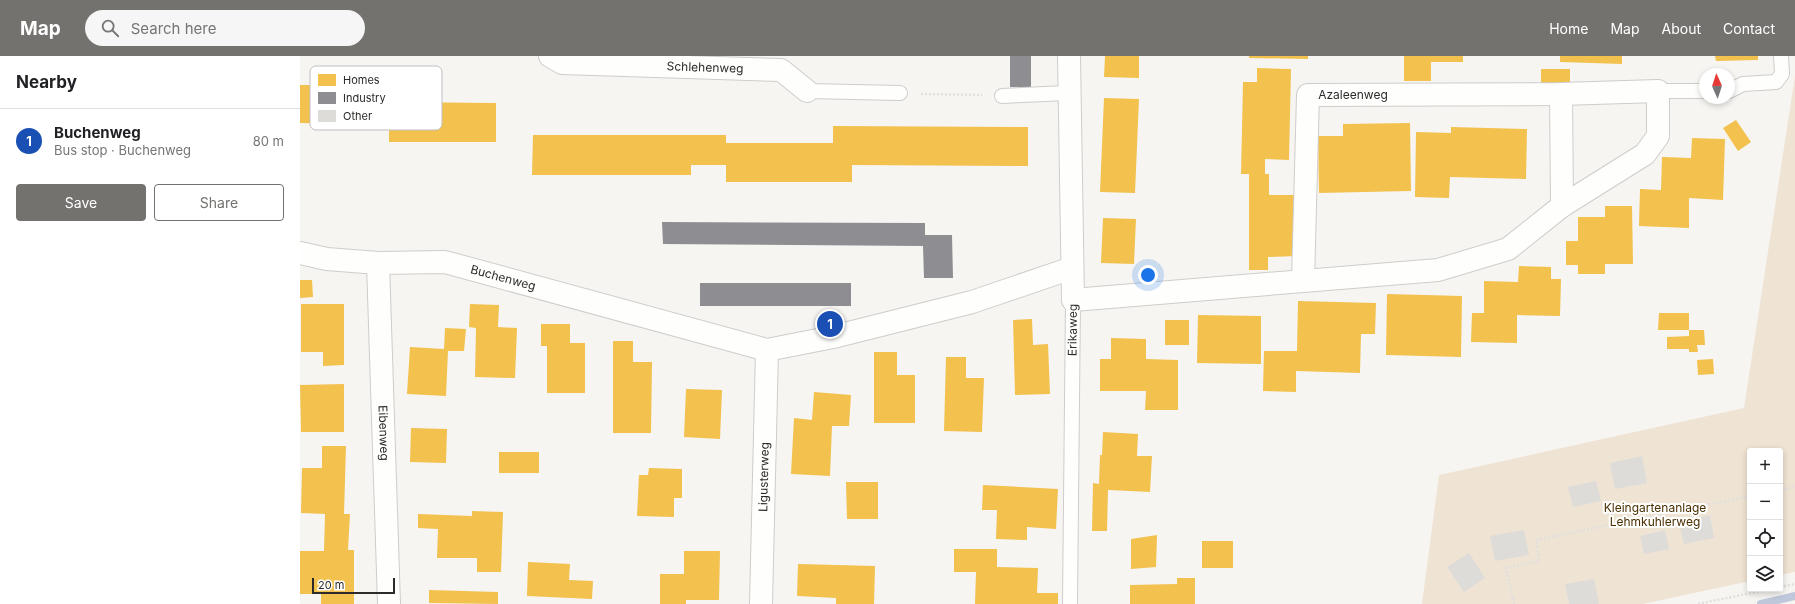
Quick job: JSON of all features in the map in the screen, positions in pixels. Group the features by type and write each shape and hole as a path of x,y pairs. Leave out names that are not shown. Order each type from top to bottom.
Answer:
{"street":[{"name":"Schlehenweg","path":"550,56 562,63 781,70 807,91"},
{"name":"Erikaweg","path":"1069,56 1068,93 1073,300"},
{"name":"Azaleenweg","path":"1303,282 1308,95 1561,94 1658,91"},
{"path":"1073,300 1438,270 1508,249 1562,206 1645,154 1658,136 1658,91"},
{"path":"1561,94 1562,206"},
{"name":"Buchenweg","path":"300,253 327,259 378,263 445,262 767,350 833,337 972,302 1072,268"},
{"name":"Eibenweg","path":"378,263 389,604"},
{"name":"Ligusterweg","path":"761,604 767,350"}],"lane":[{"path":"1735,88 1743,84 1776,82 1782,74 1781,56"},
{"path":"807,91 900,93"},
{"path":"1658,91 1699,91"},
{"path":"1002,96 1068,93"},
{"name":"Erikaweg","path":"1070,604 1073,300"}],"path":[{"path":"900,93 1002,96"},
{"path":"1783,489 1795,487"},
{"path":"1514,604 1506,568 1539,561 1536,540 1747,497"},
{"path":"1783,586 1795,584"},
{"path":"1698,604 1756,592"}],"green space":[{"name":"Kleingartenanlage Lehmkuhlerweg","path":"1795,76 1795,572 1783,574 1783,448 1747,448 1747,582 1643,604 1422,604 1439,475 1744,408"}],"building: Homes":[{"path":"1105,56 1139,56 1139,78 1104,77"},
{"path":"1249,56 1308,56 1308,59 1249,58"},
{"path":"1404,56 1463,56 1463,62 1431,62 1431,81 1404,81"},
{"path":"1560,56 1622,56 1622,64 1560,62"},
{"path":"1715,56 1758,56 1758,60 1716,61"},
{"path":"1257,68 1291,69 1289,160 1265,159 1265,174 1269,174 1269,195 1296,195 1297,256 1268,257 1268,270 1249,270 1249,174 1241,174 1243,82 1257,82"},
{"path":"1541,69 1570,69 1570,85 1541,85"},
{"path":"300,85 310,85 310,123 300,123"},
{"path":"1104,98 1139,99 1135,193 1100,192"},
{"path":"442,102 496,103 496,142 389,142 389,130 442,130"},
{"path":"1736,120 1751,142 1738,151 1723,128"},
{"path":"1410,123 1411,191 1319,193 1318,136 1343,136 1343,124"},
{"path":"833,126 1028,127 1028,166 852,165 852,182 726,182 726,165 691,165 691,175 532,175 533,135 726,135 726,143 833,143"},
{"path":"1451,127 1527,129 1526,179 1450,177 1449,198 1415,197 1416,132 1451,133"},
{"path":"1692,138 1725,139 1723,200 1689,198 1689,228 1639,226 1640,189 1661,190 1662,157 1691,158"},
{"path":"1605,206 1632,206 1633,264 1605,264 1605,274 1578,274 1578,265 1566,265 1566,241 1578,241 1578,217 1605,217"},
{"path":"1103,218 1136,219 1134,264 1101,263"},
{"path":"1519,266 1551,267 1551,279 1561,279 1560,316 1517,315 1517,343 1471,342 1472,313 1484,313 1484,281 1518,282"},
{"path":"300,280 312,280 313,297 300,298"},
{"path":"1387,294 1462,296 1461,357 1386,355"},
{"path":"1298,301 1376,303 1375,334 1361,334 1360,373 1296,371 1296,392 1263,391 1264,351 1297,351"},
{"path":"301,304 344,304 344,365 323,366 323,352 301,352"},
{"path":"470,304 499,305 498,327 517,328 515,378 475,377 476,328 469,327"},
{"path":"1659,313 1689,313 1689,330 1658,330"},
{"path":"1198,315 1261,316 1261,364 1197,363"},
{"path":"1032,319 1033,345 1048,344 1050,394 1015,395 1013,320"},
{"path":"1165,320 1189,320 1189,345 1165,345"},
{"path":"541,324 570,324 570,343 585,343 585,393 547,393 547,346 541,346"},
{"path":"445,328 466,329 464,351 448,351 446,396 407,394 410,347 444,349"},
{"path":"1689,330 1704,330 1705,345 1697,345 1698,352 1689,352 1689,349 1667,349 1667,337 1689,336"},
{"path":"1111,338 1146,339 1146,359 1178,360 1178,410 1145,410 1146,391 1100,391 1100,359 1111,359"},
{"path":"613,341 633,341 633,362 652,362 651,433 613,433"},
{"path":"874,352 897,352 897,375 915,375 915,423 874,423"},
{"path":"946,357 966,357 966,378 984,378 982,432 944,431"},
{"path":"1713,359 1714,374 1698,375 1697,360"},
{"path":"344,384 344,432 301,432 300,385"},
{"path":"686,389 722,390 720,439 684,437"},
{"path":"814,392 851,395 849,426 832,426 830,476 791,474 794,418 812,420"},
{"path":"411,428 447,429 446,463 410,462"},
{"path":"1103,432 1138,434 1137,456 1152,456 1150,492 1108,490 1107,531 1092,531 1093,483 1099,484 1100,455 1102,455"},
{"path":"322,446 346,446 344,514 350,514 348,550 354,550 354,604 321,604 321,594 300,594 300,551 324,551 325,514 301,513 302,468 322,468"},
{"path":"499,452 539,452 539,473 499,473"},
{"path":"649,468 682,469 682,498 674,498 674,517 637,516 639,475 648,475"},
{"path":"846,482 878,482 878,519 847,519"},
{"path":"983,485 1058,489 1056,529 1027,527 1027,540 996,539 997,510 982,510"},
{"path":"472,511 503,512 501,572 477,572 477,558 437,558 438,529 418,528 418,514 472,516"},
{"path":"1157,535 1156,567 1131,569 1131,539"},
{"path":"1202,541 1233,541 1233,568 1202,568"},
{"path":"954,549 997,549 997,567 1038,568 1037,593 1058,593 1058,604 975,604 976,572 954,572"},
{"path":"684,551 720,551 719,600 686,600 686,604 660,604 660,574 684,574"},
{"path":"528,562 570,564 569,580 593,581 592,599 527,596"},
{"path":"798,564 875,566 874,604 836,604 836,598 797,596"},
{"path":"1177,578 1195,578 1195,604 1130,604 1130,585 1177,584"},
{"path":"429,590 498,592 498,604 429,603"}],"building: Industry":[{"path":"1010,56 1031,56 1031,87 1010,87"},
{"path":"662,222 925,223 925,235 952,235 953,278 924,278 923,246 663,244"},
{"path":"700,283 851,283 851,306 700,306"}],"building: Other":[{"path":"1642,456 1647,483 1615,489 1610,463"},
{"path":"1596,481 1601,501 1573,507 1568,487"},
{"path":"1710,515 1714,538 1684,544 1679,522"},
{"path":"1524,530 1529,555 1495,561 1490,536"},
{"path":"1665,530 1669,549 1644,554 1640,536"},
{"path":"1469,553 1485,578 1464,592 1447,567"},
{"path":"1594,579 1599,604 1569,604 1565,584"}],"waterway":[{"path":"1761,604 1795,596"}],"place":[{"name":"Buchenweg","path":"830,324"}]}
